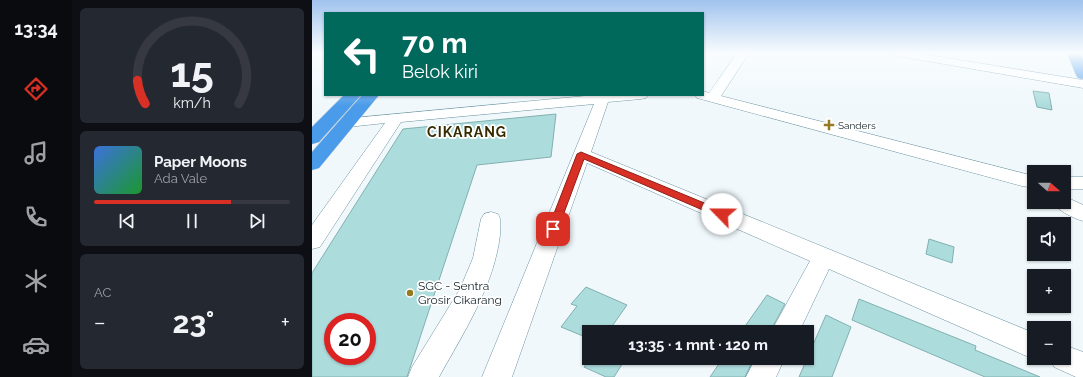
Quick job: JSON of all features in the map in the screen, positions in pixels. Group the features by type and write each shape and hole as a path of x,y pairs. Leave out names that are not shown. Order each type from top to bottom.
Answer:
{"highway":[{"path":"312,138 352,96"},
{"path":"312,164 371,96"}],"street":[{"path":"729,71 708,96 1027,182"},
{"path":"997,71 1083,84"},
{"path":"312,241 392,122 628,96"},
{"path":"497,377 603,98"},
{"path":"348,122 392,122 487,118"},
{"path":"581,154 1027,343"},
{"path":"1071,182 1083,183"},
{"path":"1071,207 1083,214"},
{"path":"423,377 479,274 485,256 491,219"},
{"path":"789,325 824,257"},
{"path":"1071,361 1083,366"},
{"path":"760,377 767,365"}],"building":[{"path":"1033,91 1049,93 1052,110 1037,107"},
{"path":"556,114 551,157 477,165 407,377 312,377 312,273 403,129"},
{"path":"929,239 954,247 952,263 926,254"},
{"path":"586,287 627,305 613,325 582,325 582,336 561,327 577,306 571,304"},
{"path":"767,295 785,304 774,325 746,325"},
{"path":"859,299 976,346 975,350 1040,377 985,377 852,320"},
{"path":"826,315 851,327 832,377 799,377 804,365 814,365 814,343"},
{"path":"586,365 622,365 614,377 606,377 584,367"},
{"path":"718,365 751,365 745,377 710,377"}],"place":[{"name":"Sanders","path":"829,125"},
{"name":"SGC - Sentra Grosir Cikarang","path":"410,293"}],"district":[{"name":"CIKARANG","path":"467,132"}],"route":[{"path":"553,229 581,154 722,214"}]}
